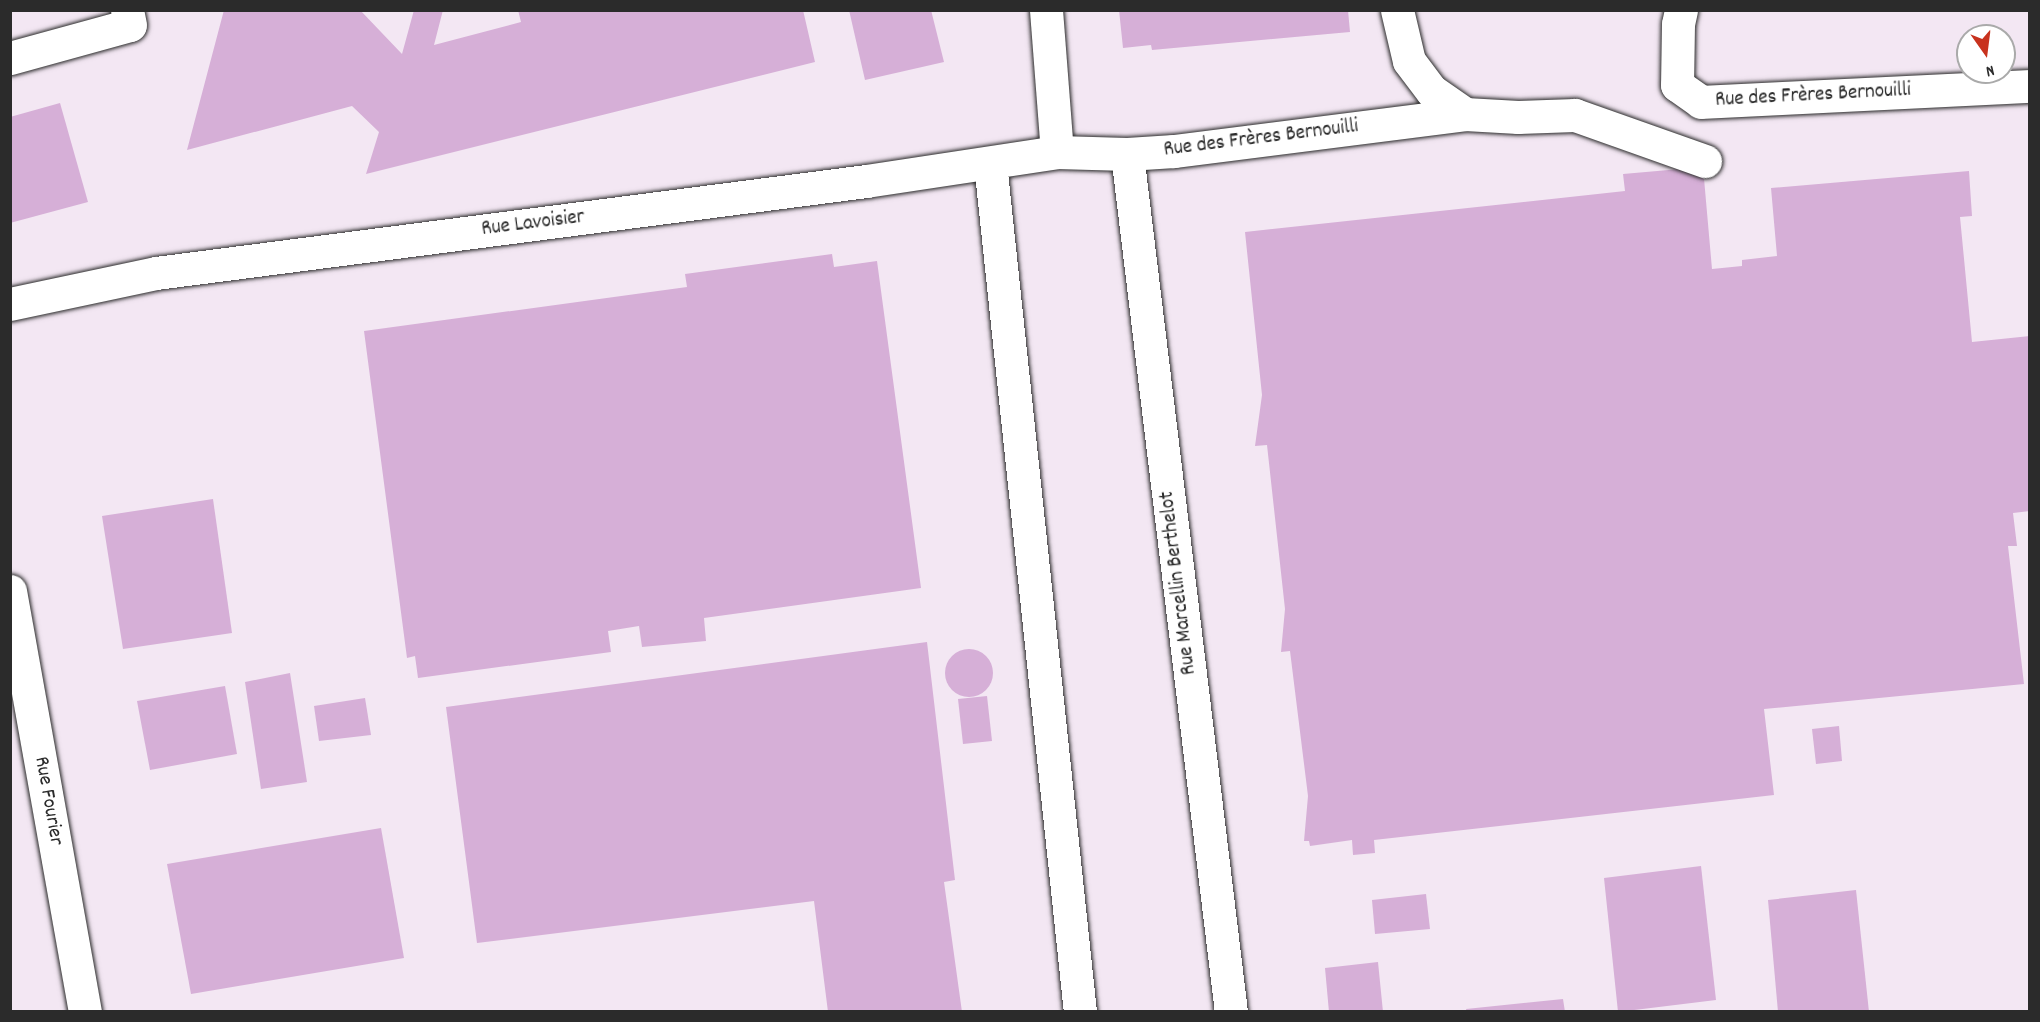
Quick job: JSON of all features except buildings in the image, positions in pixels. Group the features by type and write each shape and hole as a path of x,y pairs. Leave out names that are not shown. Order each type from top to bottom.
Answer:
{"street":[{"path":"10,58 130,25 127,10"},
{"path":"1046,10 1057,152"},
{"path":"1396,10 1409,62 1432,91 1465,114"},
{"name":"Rue des Frères Bernouilli","path":"1681,10 1678,24 1677,85 1701,102 2030,86"},
{"name":"Rue des Frères Bernouilli","path":"1057,152 1127,154 1174,151 1465,114 1518,117 1575,115 1705,161"},
{"name":"Rue Lavoisier","path":"10,304 156,273 990,164 1057,152"},
{"name":"Rue Marcellin Berthelot","path":"1127,154 1231,1011"},
{"path":"990,164 1080,1011"},
{"name":"Rue Fourier","path":"10,591 85,1011"}],"shaded area":[{"path":"10,11 2029,11 2029,1011 11,1011"}]}
